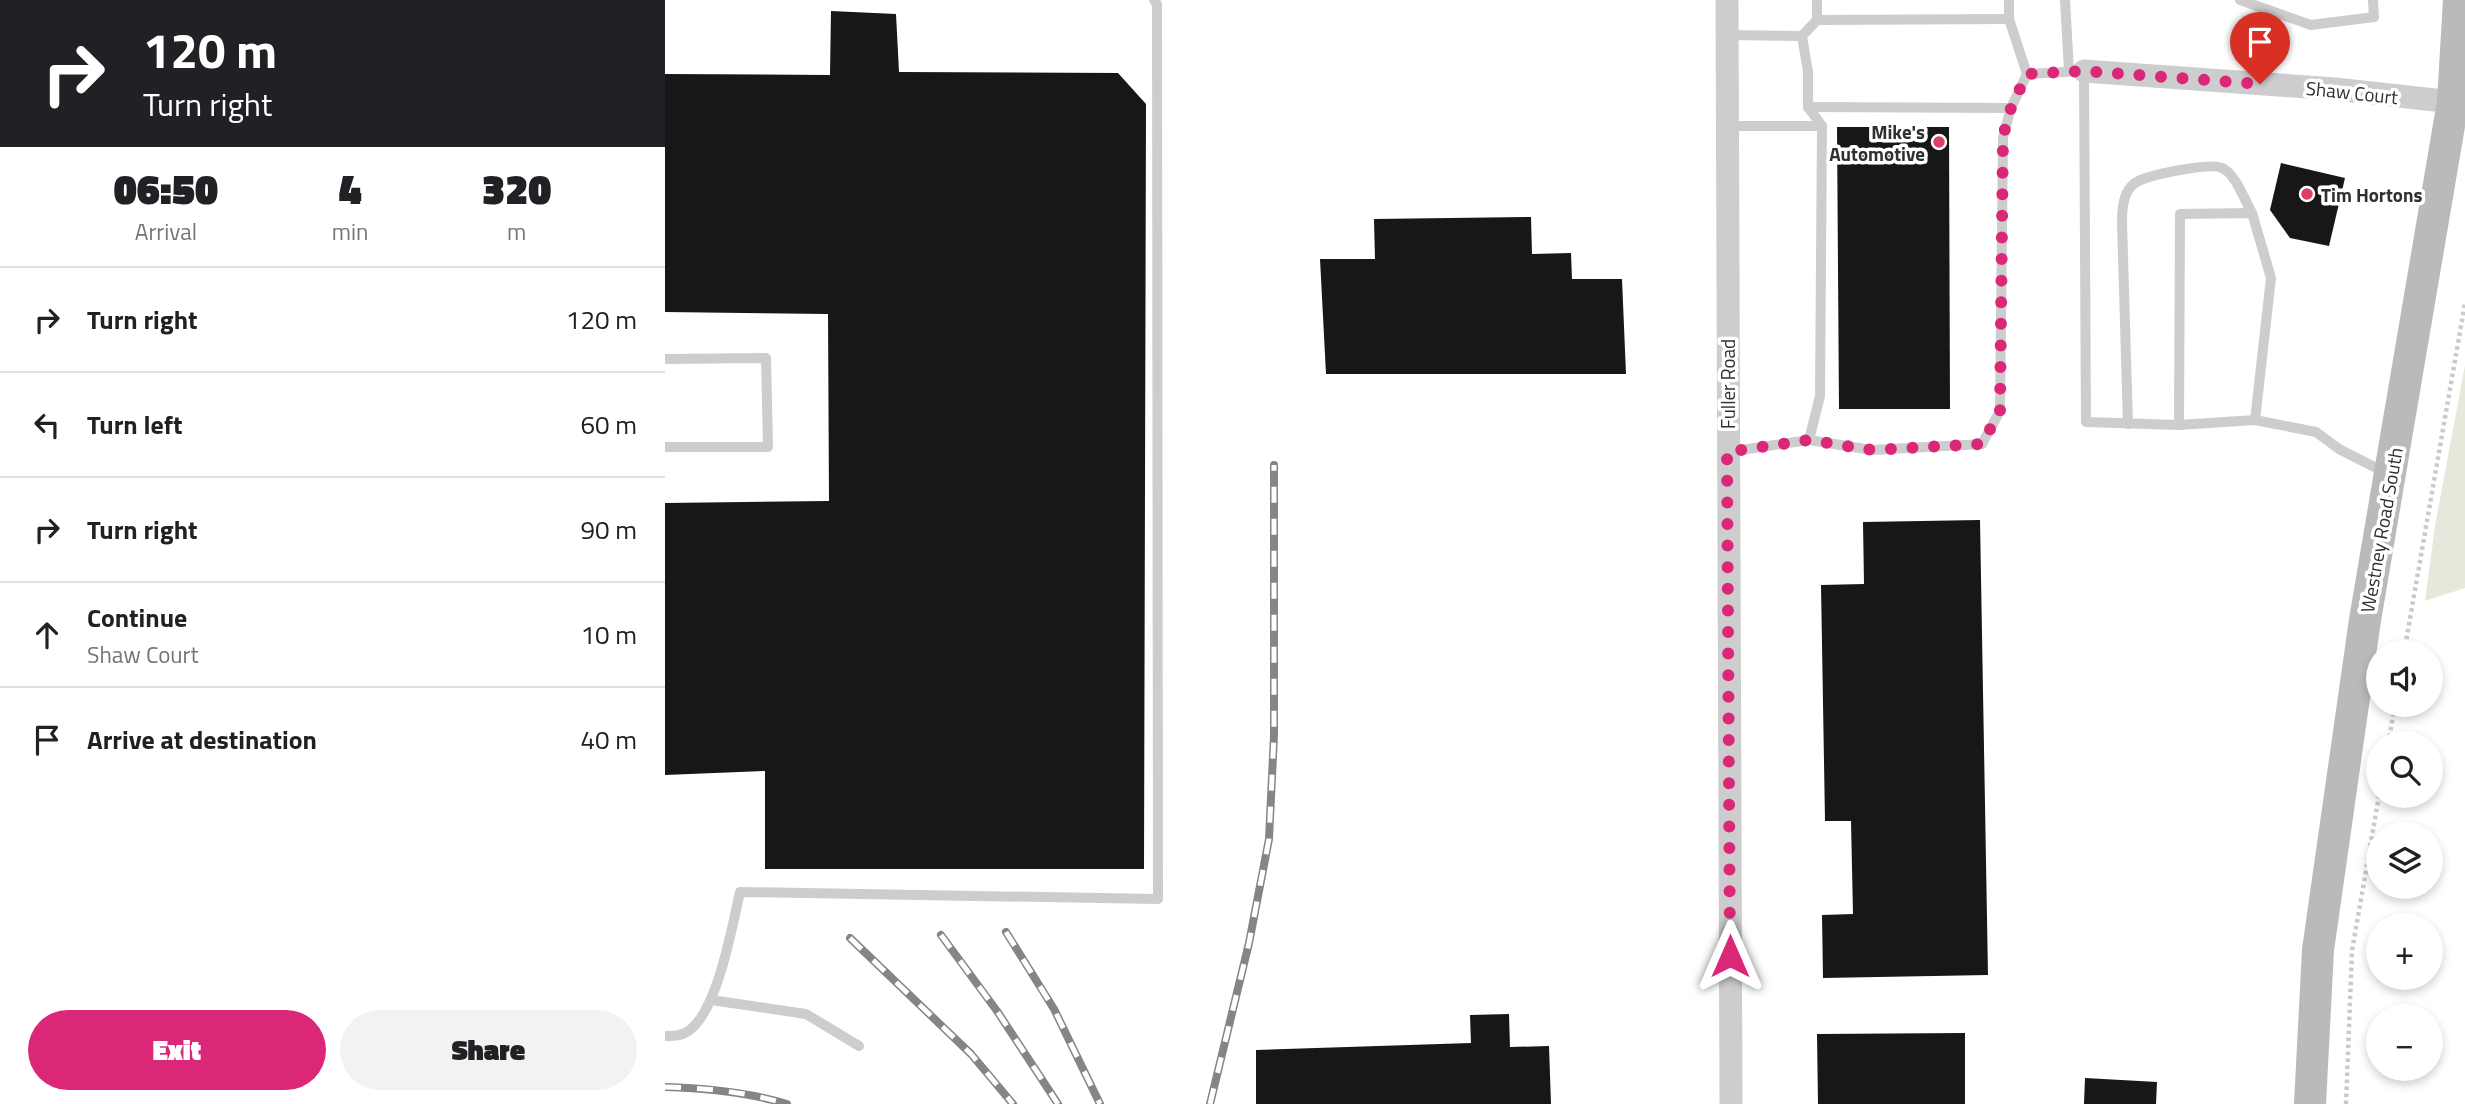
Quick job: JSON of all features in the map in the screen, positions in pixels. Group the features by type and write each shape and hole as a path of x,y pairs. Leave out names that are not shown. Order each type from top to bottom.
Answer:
{"main road":[{"name":"Westney Road South","path":"2310,1104 2318,950 2365,620 2392,475 2453,102 2459,0"}],"street":[{"name":"Fuller Road","path":"1727,0 1731,1104"},
{"name":"Shaw Court","path":"2076,71 2335,89 2453,102"}],"lane":[{"path":"665,1036 677,1036 692,1028 711,999 721,972 740,892 1158,900 1157,4 1154,0"},
{"path":"1727,35 1802,36 1817,20 1817,0"},
{"path":"1727,452 1809,440 1872,450 1982,444 2000,411 2003,136 2011,108 2027,74 2009,19 2009,0"},
{"path":"2065,0 2076,71 2086,422 2179,425 2255,420 2316,432 2339,449 2392,475"},
{"path":"2240,0 2311,25 2374,17 2373,0"},
{"path":"1817,20 2009,19"},
{"path":"1802,36 1808,72 1808,107 1822,126 1820,396 1809,440"},
{"path":"2027,74 2076,71"},
{"path":"1808,107 2011,108"},
{"path":"1726,126 1822,126"},
{"path":"2128,424 2122,223 2126,193 2135,183 2154,176 2210,166 2221,167 2228,172 2252,213 2271,278 2255,420"},
{"path":"2179,425 2180,214 2252,213"},
{"path":"665,359 766,359 768,447 665,447"},
{"path":"711,999 806,1014 859,1046"}],"path":[{"path":"2406,640 2465,303"},
{"path":"2346,1104 2352,951 2377,808"}],"shaded area":[{"path":"2465,365 2465,588 2425,601 2435,526"}],"building":[{"path":"831,11 896,14 899,72 1118,73 1146,104 1144,869 765,869 765,771 665,775 665,503 829,501 828,314 665,312 665,74 830,75"},
{"path":"1837,127 1949,127 1950,409 1839,409"},
{"name":"Tim Hortons","path":"2281,163 2345,178 2329,246 2290,238 2270,210"},
{"path":"1531,217 1532,254 1571,253 1572,279 1622,279 1626,374 1326,374 1320,259 1375,259 1374,219"},
{"path":"1980,520 1988,975 1823,978 1822,915 1853,914 1851,821 1825,821 1821,585 1864,584 1863,522"},
{"path":"1509,1014 1510,1047 1549,1046 1551,1104 1256,1104 1256,1050 1471,1043 1470,1015"},
{"path":"1965,1033 1965,1104 1818,1104 1817,1034"},
{"path":"2085,1078 2157,1082 2156,1104 2084,1104"}],"railway":[{"path":"1210,1104 1249,943 1269,839 1274,735 1274,465"},
{"path":"1006,932 1054,1009 1100,1104"},
{"path":"941,935 997,1011 1058,1104"},
{"path":"850,938 971,1054 1013,1104"},
{"path":"665,1087 727,1091 787,1104"}],"place":[{"name":"Mike's Automotive","path":"1939,142"},
{"name":"Tim Hortons","path":"2307,194"}],"route":[{"path":"1730,956 1727,452 1809,440 1872,450 1982,444 2000,411 2003,136 2011,108 2027,74 2084,71 2260,84"}]}
